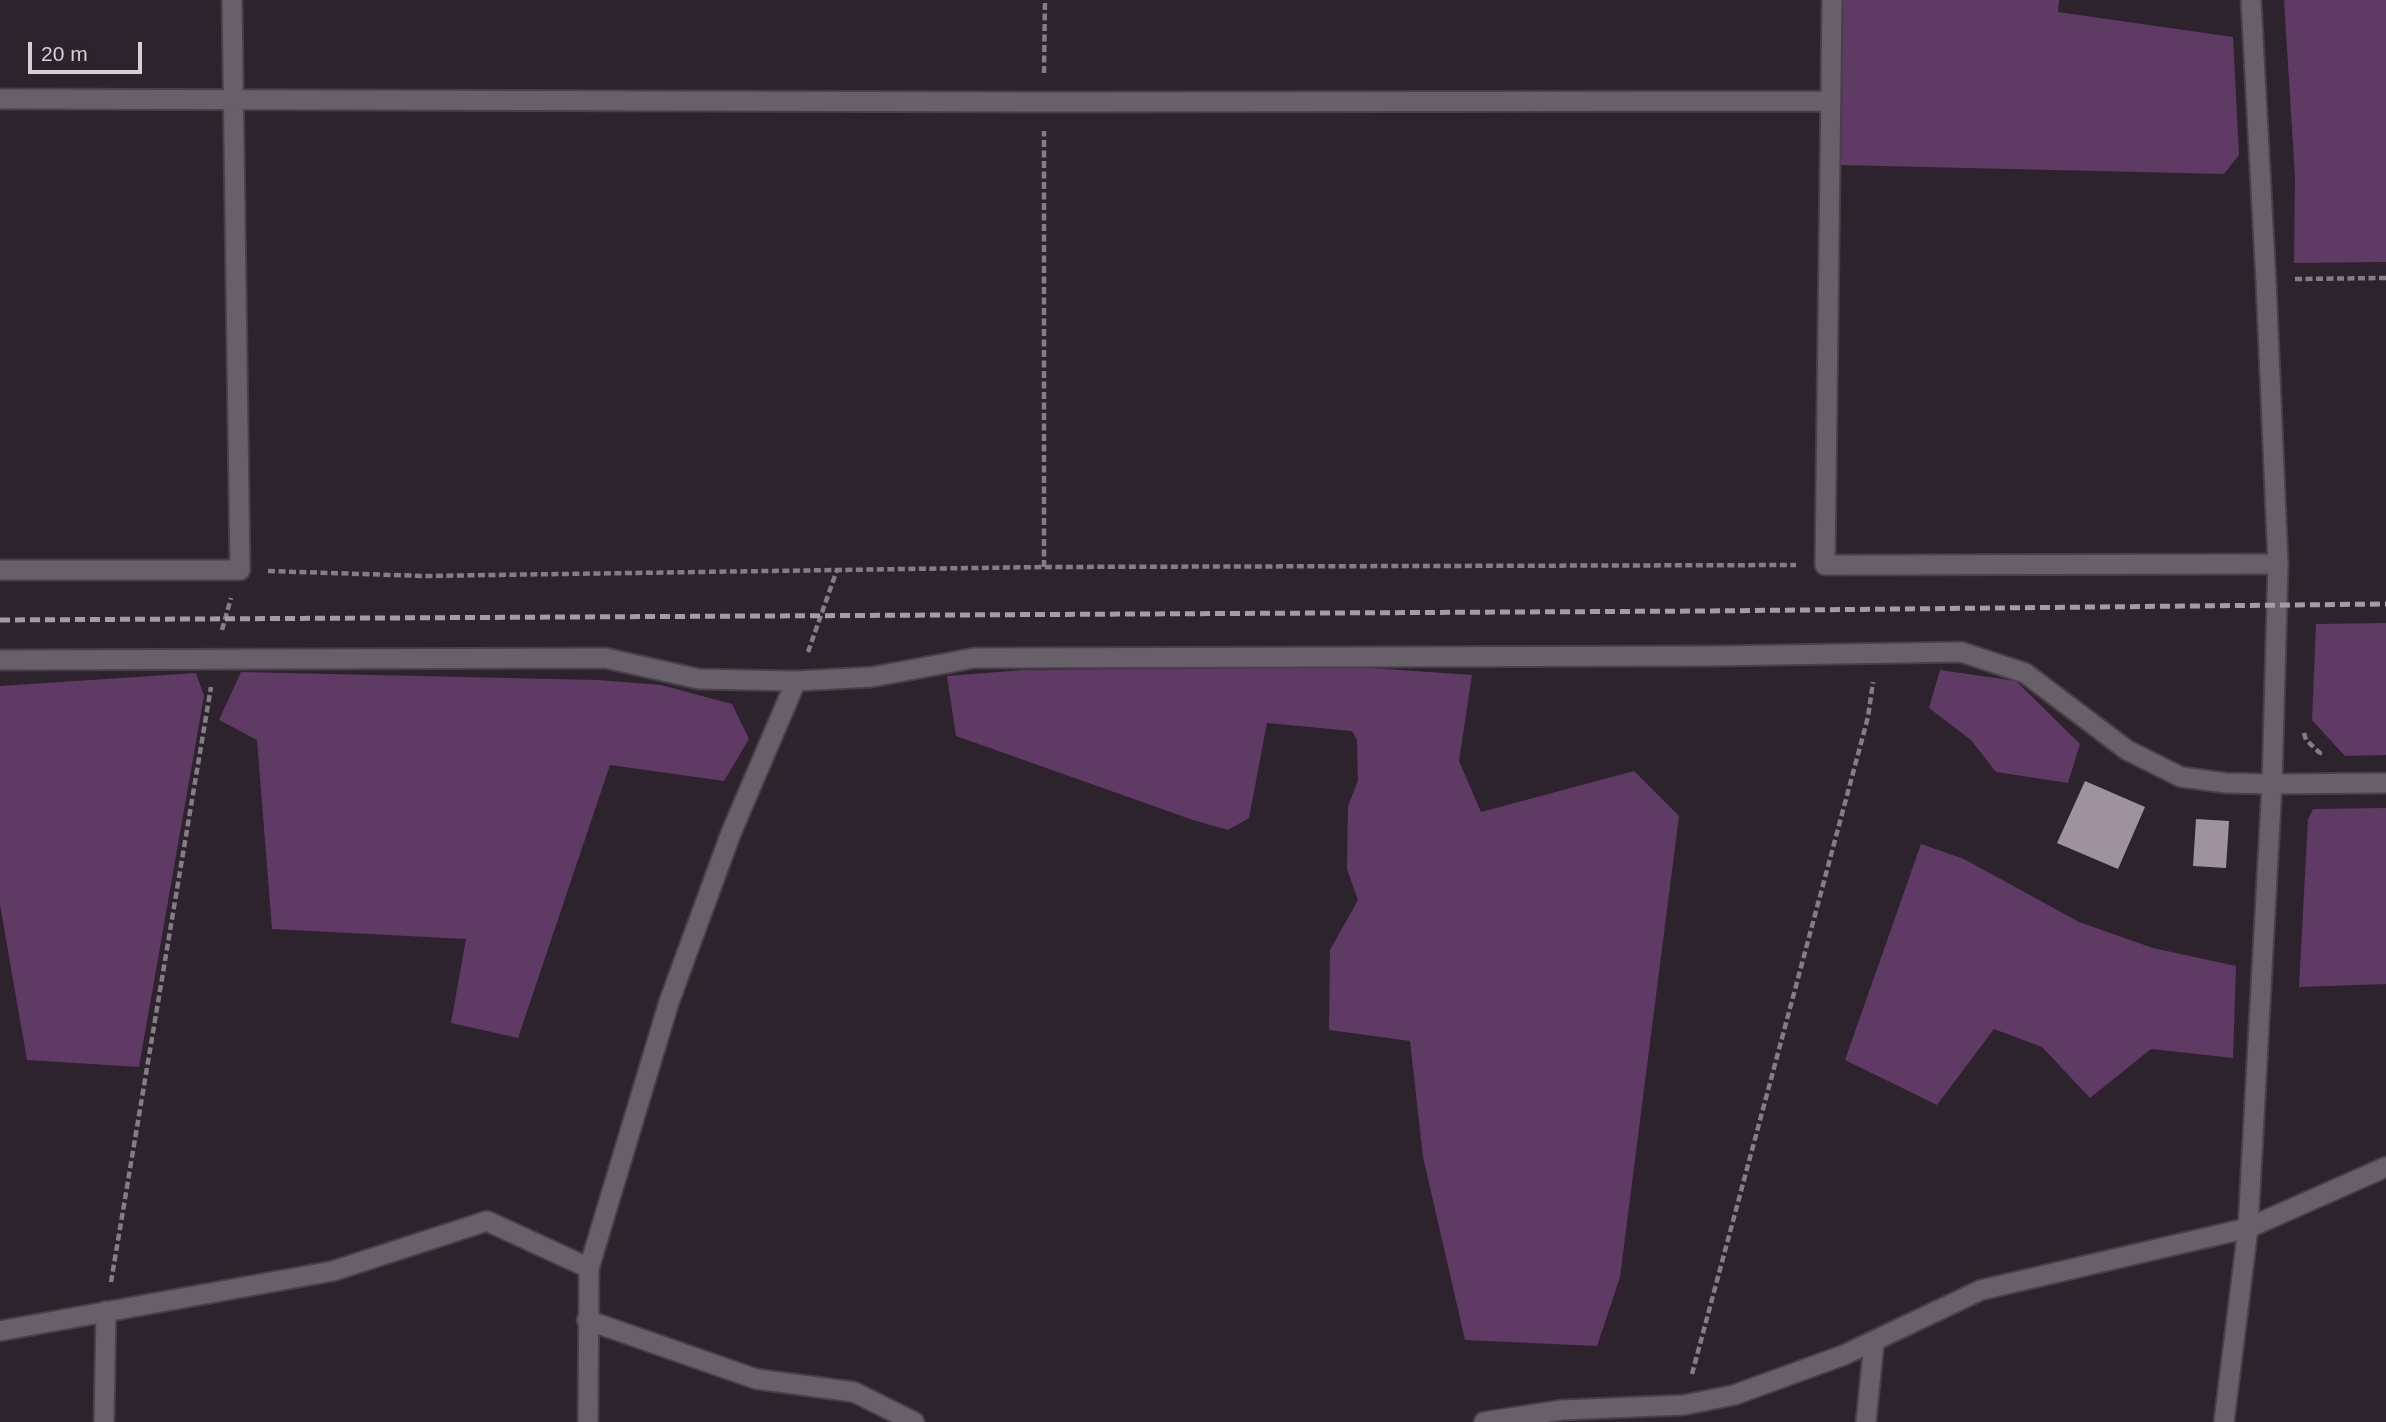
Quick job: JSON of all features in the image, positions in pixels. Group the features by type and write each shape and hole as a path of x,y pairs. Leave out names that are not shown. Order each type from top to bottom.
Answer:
{"street":[{"path":"0,570 240,570 232,0"},
{"path":"1832,0 1825,565 2278,564"},
{"path":"2224,1422 2248,1228 2272,784 2278,564 2251,0"},
{"path":"0,99 1831,101"},
{"path":"0,660 606,658 699,679 796,681 872,677 974,658 1961,652 2025,673 2127,750 2181,777 2227,783 2386,783"},
{"path":"588,1422 589,1268 668,1002 731,833 796,681"},
{"path":"1484,1422 1562,1410 1684,1405 1734,1395 1844,1355 1982,1290 2248,1228 2386,1167"},
{"path":"0,1331 333,1271 487,1221 589,1268"},
{"path":"104,1422 106,1311"},
{"path":"587,1320 756,1379 854,1392 914,1422"},
{"path":"1867,1422 1874,1342"}],"path":[{"path":"1044,567 1045,0"},
{"path":"2266,282 2286,279 2386,278"},
{"path":"106,1311 216,659 224,620 240,570 424,576 1044,567 1825,565"},
{"path":"796,681 836,570"},
{"path":"1684,1405 1868,717 1877,653"}],"shaded area":[{"path":"1841,0 2059,0 2058,12 2233,37 2239,155 2224,174 1839,165"},
{"path":"2284,0 2386,0 2386,262 2294,263 2295,177"},
{"path":"2386,623 2386,755 2345,756 2312,720 2316,624"},
{"path":"1357,667 1472,675 1459,761 1481,812 1634,771 1679,816 1620,1277 1597,1346 1465,1340 1423,1157 1410,1041 1329,1030 1330,950 1358,900 1347,869 1348,806 1358,781 1357,740 1352,731 1267,723 1249,818 1228,830 956,736 947,676 1023,670"},
{"path":"1940,670 2016,681 2080,744 2068,783 1996,772 1971,740 1929,708"},
{"path":"241,672 598,680 661,685 732,704 749,739 724,781 610,765 518,1038 451,1023 466,939 272,929 257,740 219,720"},
{"path":"196,673 204,696 139,1067 27,1060 0,905 0,686"},
{"path":"2386,808 2386,984 2299,987 2308,819 2313,809"},
{"path":"1921,844 1964,859 2079,922 2153,948 2236,966 2233,1058 2151,1049 2090,1098 2042,1047 1994,1029 1937,1105 1845,1060"}],"building":[{"path":"2085,781 2145,807 2118,869 2057,843"},
{"path":"2196,819 2229,821 2226,868 2193,866"}],"railway":[{"path":"0,620 1704,611 2386,604"}]}
